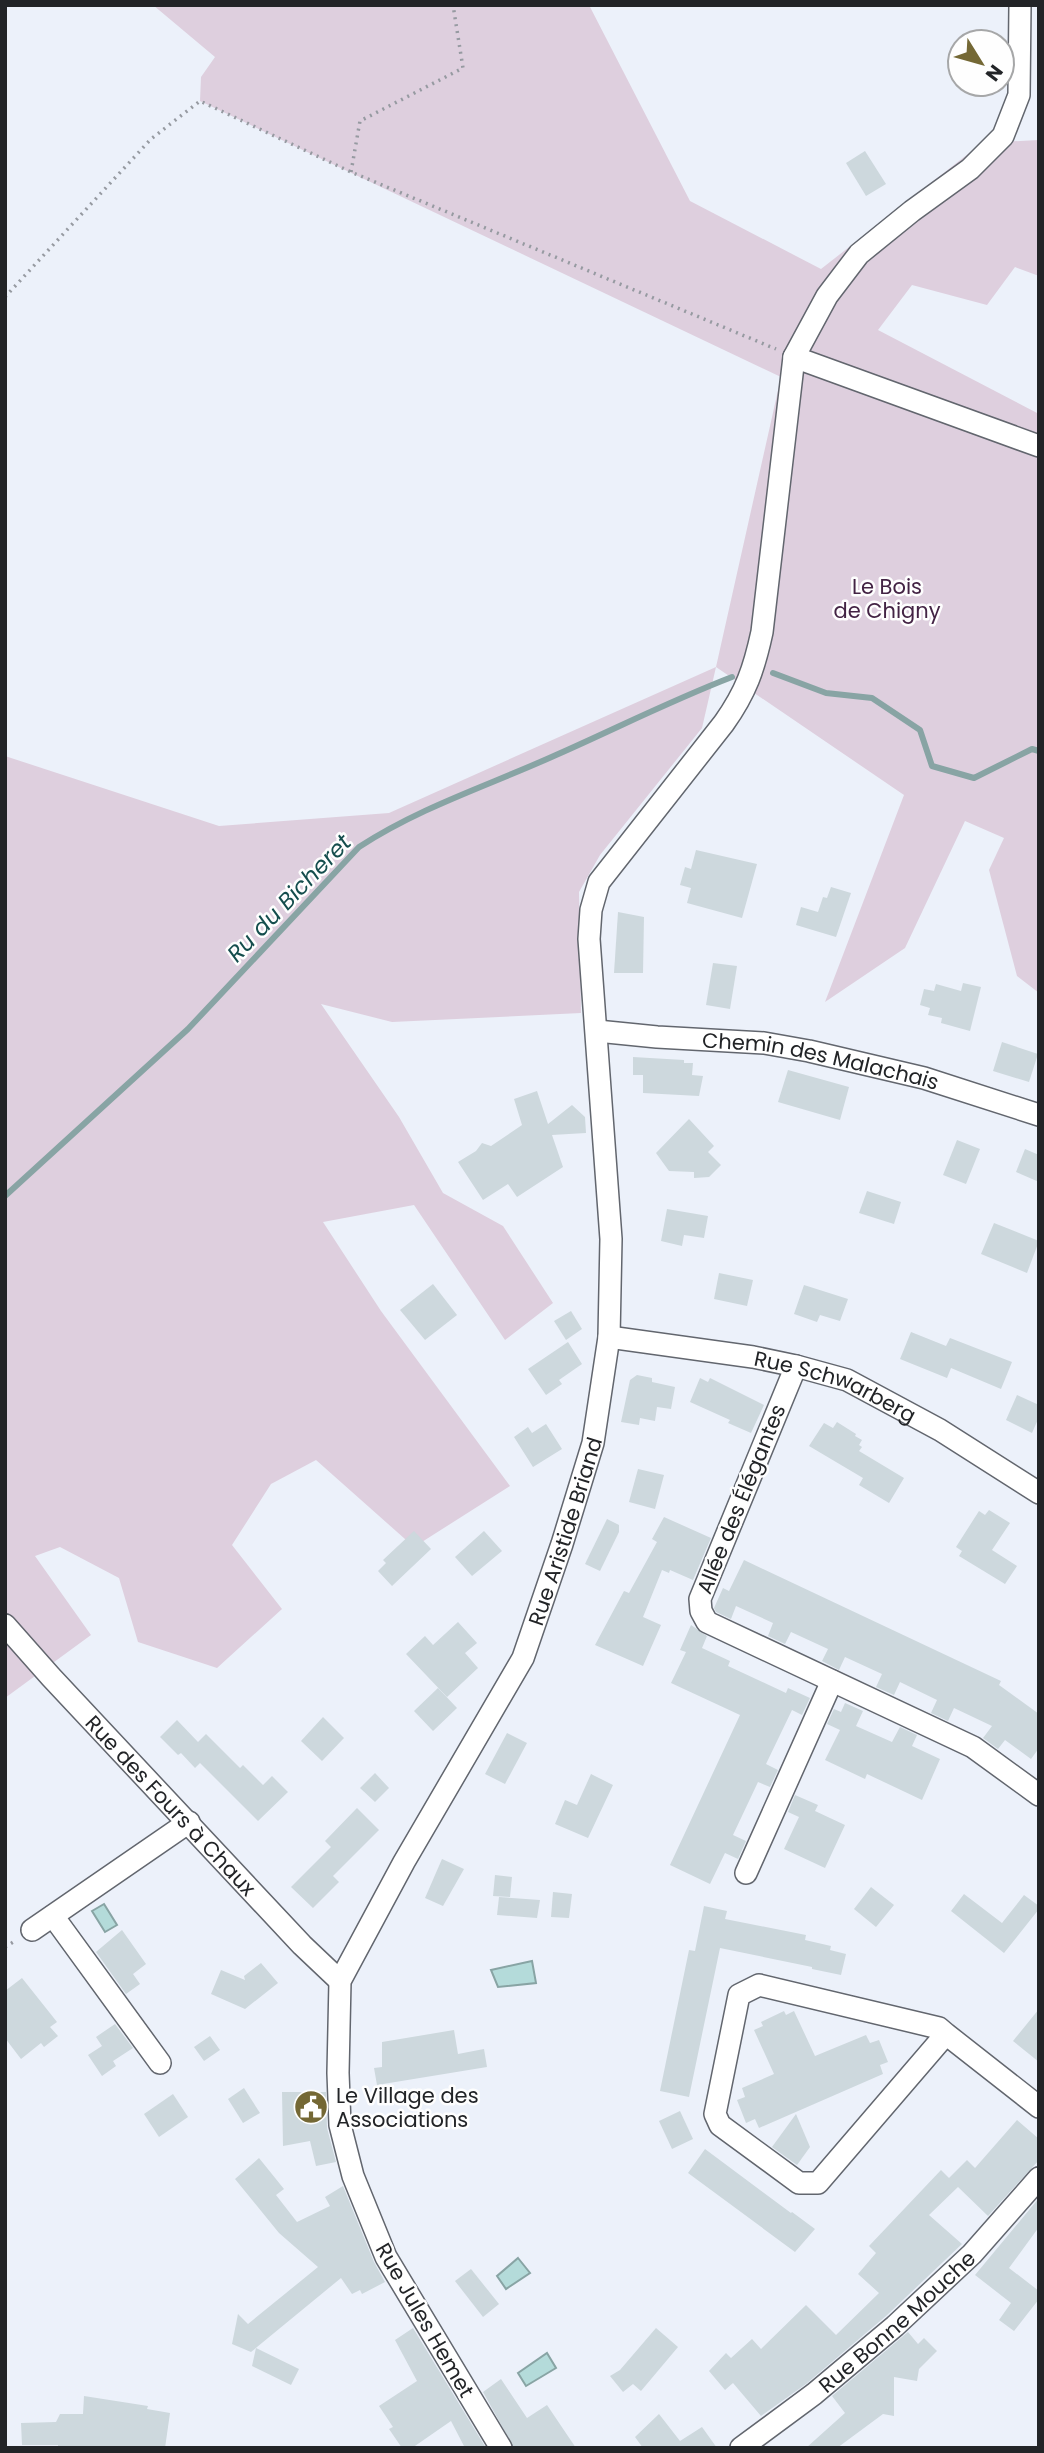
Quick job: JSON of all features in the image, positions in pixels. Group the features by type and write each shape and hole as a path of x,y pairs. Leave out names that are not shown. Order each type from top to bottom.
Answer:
{"street":[{"path":"1020,5 1019,94 1003,136 970,169 859,254 827,296 794,357 1039,446"},
{"name":"Rue Aristide Briand","path":"340,1981 404,1862 523,1658 593,1443 609,1337 611,1239 589,939 591,910 599,882 724,723 742,697 755,664 762,632 794,357"},
{"name":"Chemin des Malachais","path":"597,1031 764,1043 797,1049 924,1078 1039,1115"},
{"name":"Rue Schwarberg","path":"609,1337 753,1357 847,1380 940,1430 1039,1493"},
{"name":"Allée des Élégantes","path":"796,1366 699,1599 707,1622 973,1747 1039,1795"},
{"name":"Rue des Fours à Chaux","path":"5,1625 283,1925 340,1981"},
{"path":"746,1873 832,1681"},
{"path":"32,1930 189,1822"},
{"path":"53,1916 160,2063"},
{"name":"Rue Jules Hemet","path":"340,1981 340,2125 353,2176 386,2257 501,2448"},
{"path":"946,2034 818,2183 799,2183 720,2125 715,2113 739,1995 759,1985 939,2028 1039,2108"},
{"name":"Rue Bonne Mouche","path":"741,2448 814,2394 895,2326 972,2255 1039,2178"}],"path":[{"path":"351,172 360,121 463,68 453,5"},
{"path":"5,297 151,139 200,101 351,172 794,357"}],"green space":[{"name":"Le Bois de Chigny","path":"153,5 589,5 690,201 821,269 982,143 1039,140 1039,276 1015,267 987,305 912,285 878,330 1039,414 1039,993 1017,976 989,870 1004,838 965,821 905,948 825,1002 904,795 716,667 781,377 200,101 201,77 215,57"},
{"path":"716,667 702,728 600,855 579,892 581,1013 392,1022 321,1004 399,1117 443,1193 503,1226 553,1303 505,1340 414,1205 323,1222 381,1311 510,1486 414,1547 316,1460 271,1484 232,1545 282,1609 217,1668 138,1642 119,1578 60,1547 35,1556 91,1635 5,1698 5,756 219,826 389,813"}],"shaded area":[{"path":"104,1904 117,1925 105,1932 92,1911"},
{"path":"532,1961 536,1983 498,1987 491,1970"},
{"path":"518,2258 530,2273 506,2289 497,2276"},
{"path":"547,2353 556,2368 526,2386 518,2373"}],"building":[{"path":"865,151 886,184 866,196 846,163"},
{"path":"696,850 757,864 742,918 687,903 691,888 680,885 685,867 691,869"},
{"path":"831,887 851,893 836,937 796,925 801,907 818,912 823,897 827,898"},
{"path":"618,912 644,917 643,973 614,973"},
{"path":"713,963 737,966 730,1009 706,1005"},
{"path":"963,983 981,987 970,1031 941,1023 942,1018 928,1015 930,1008 920,1005 924,989 934,991 936,984 961,991"},
{"path":"1002,1042 1038,1054 1029,1082 993,1071"},
{"path":"633,1057 693,1063 692,1075 703,1076 699,1096 643,1093 643,1075 633,1075"},
{"path":"788,1070 849,1087 840,1120 778,1102"},
{"path":"537,1091 548,1124 572,1105 585,1117 586,1133 552,1135 563,1167 517,1197 508,1184 483,1200 458,1162 476,1151 482,1143 491,1146 522,1125 514,1099"},
{"path":"689,1119 714,1146 708,1152 721,1165 709,1177 694,1178 694,1172 669,1171 656,1153"},
{"path":"957,1140 980,1149 966,1184 943,1175"},
{"path":"1025,1149 1039,1155 1039,1182 1016,1172"},
{"path":"867,1191 901,1202 894,1224 859,1213"},
{"path":"667,1209 708,1216 704,1238 684,1235 682,1246 661,1241"},
{"path":"994,1223 1039,1241 1027,1273 981,1254"},
{"path":"719,1273 753,1280 747,1306 714,1299"},
{"path":"433,1284 457,1315 425,1340 400,1310"},
{"path":"804,1285 848,1299 840,1321 820,1315 817,1322 794,1314"},
{"path":"571,1311 582,1329 566,1340 554,1321"},
{"path":"911,1332 946,1346 950,1338 1012,1362 1001,1389 951,1368 947,1378 900,1359"},
{"path":"568,1342 582,1364 559,1380 562,1384 546,1395 528,1369"},
{"path":"637,1375 652,1378 652,1382 675,1387 671,1409 657,1407 655,1421 640,1418 639,1425 621,1422 630,1380"},
{"path":"700,1378 708,1382 710,1378 764,1405 751,1433 690,1402"},
{"path":"1017,1395 1039,1405 1039,1417 1032,1433 1006,1420"},
{"path":"837,1422 862,1440 859,1451 904,1478 889,1503 859,1485 863,1478 809,1446 824,1423 833,1428"},
{"path":"546,1424 562,1449 533,1467 514,1437 528,1427 532,1433"},
{"path":"638,1469 664,1475 655,1509 629,1502"},
{"path":"989,1510 1010,1523 992,1550 1017,1566 1005,1584 959,1556 962,1551 956,1547 979,1511 985,1515"},
{"path":"664,1517 711,1538 693,1580 670,1570 669,1573 662,1570 643,1617 661,1625 643,1666 595,1645 624,1591 629,1593 657,1542 652,1539"},
{"path":"607,1519 619,1525 619,1532 600,1571 585,1564"},
{"path":"414,1531 431,1549 392,1586 378,1571 386,1563 383,1560"},
{"path":"484,1531 502,1551 472,1576 455,1557"},
{"path":"744,1560 1001,1681 999,1685 1039,1714 1039,1748 1031,1759 1005,1740 998,1749 983,1738 992,1726 954,1708 948,1721 931,1713 937,1700 900,1682 894,1695 876,1687 882,1674 845,1657 839,1670 822,1661 828,1649 791,1632 785,1644 768,1636 773,1623 736,1606 731,1619 716,1612 714,1608 723,1588 729,1591"},
{"path":"458,1622 477,1643 465,1653 478,1668 447,1697 406,1654 425,1636 433,1645"},
{"path":"691,1625 707,1636 702,1648 730,1661 728,1666 786,1693 788,1688 810,1698 802,1715 792,1710 766,1764 778,1770 770,1787 758,1782 733,1835 746,1841 738,1859 725,1853 710,1884 670,1865 740,1715 671,1683 686,1652 680,1650"},
{"path":"438,1688 457,1708 433,1731 414,1711"},
{"path":"845,1703 863,1711 856,1726 892,1742 900,1727 917,1735 912,1746 940,1759 922,1800 867,1774 865,1779 825,1760 840,1730 827,1724 834,1709 841,1712"},
{"path":"323,1717 344,1738 322,1761 301,1741"},
{"path":"177,1720 198,1742 206,1734 240,1768 243,1765 263,1785 272,1776 288,1792 258,1821 200,1763 195,1768 160,1737"},
{"path":"507,1733 527,1743 505,1784 485,1774"},
{"path":"375,1773 389,1788 375,1802 360,1788"},
{"path":"591,1774 613,1785 588,1838 555,1824 565,1800 577,1805"},
{"path":"795,1795 818,1805 815,1811 845,1825 825,1868 784,1849 799,1817 788,1812"},
{"path":"357,1808 379,1830 333,1876 339,1882 313,1908 291,1887 331,1847 325,1841"},
{"path":"442,1859 464,1869 443,1906 425,1898"},
{"path":"495,1875 512,1877 510,1897 493,1896"},
{"path":"871,1887 894,1905 876,1927 854,1909"},
{"path":"553,1892 572,1894 569,1918 551,1917"},
{"path":"964,1894 1002,1923 1024,1895 1039,1906 1039,1909 1004,1953 951,1911"},
{"path":"499,1897 540,1900 537,1918 497,1915"},
{"path":"704,1906 727,1911 725,1919 806,1935 805,1940 831,1946 830,1950 846,1954 841,1975 720,1948 689,2097 660,2091 689,1950 695,1951"},
{"path":"122,1930 146,1964 133,1974 140,1984 126,1994 96,1952"},
{"path":"261,1963 278,1983 245,2009 211,1994 221,1970 245,1980 244,1976"},
{"path":"22,1978 57,2022 50,2027 58,2036 44,2047 41,2043 21,2059 5,2038 5,1991"},
{"path":"1039,2009 1039,2062 1013,2041"},
{"path":"784,2011 786,2015 794,2011 815,2056 866,2035 870,2043 879,2040 888,2062 880,2065 883,2074 759,2128 755,2119 746,2123 737,2100 745,2097 742,2088 774,2074 754,2030 763,2026 761,2022"},
{"path":"115,2024 133,2048 113,2061 116,2066 102,2076 88,2055 102,2046 96,2037"},
{"path":"454,2030 458,2054 484,2049 487,2067 377,2085 374,2068 382,2067 382,2042"},
{"path":"210,2036 220,2050 204,2061 194,2047"},
{"path":"244,2088 260,2113 243,2123 228,2099"},
{"path":"282,2092 326,2092 327,2128 336,2162 316,2166 310,2141 283,2146"},
{"path":"173,2094 188,2117 159,2137 144,2114"},
{"path":"680,2111 693,2139 672,2149 659,2121"},
{"path":"796,2114 810,2147 797,2165 772,2147"},
{"path":"1017,2120 1039,2139 1039,2160 988,2216 958,2187 929,2215 962,2244 886,2316 806,2384 761,2416 733,2383 725,2390 709,2371 726,2353 731,2358 752,2339 761,2349 806,2305 836,2335 879,2293 858,2274 876,2253 869,2246 941,2170 949,2178 967,2160 975,2168"},
{"path":"705,2149 815,2229 795,2252 688,2173"},
{"path":"259,2158 284,2189 276,2195 297,2222 330,2206 325,2197 343,2186 385,2282 362,2294 360,2290 352,2294 341,2278 251,2352 232,2344 238,2314 248,2324 318,2267 279,2233 235,2179"},
{"path":"1039,2198 1039,2227 1009,2268 1039,2291 1039,2299 1014,2331 999,2320 1011,2303 975,2275"},
{"path":"471,2269 499,2304 483,2317 455,2281"},
{"path":"413,2328 486,2448 465,2448 451,2421 412,2448 402,2448 389,2429 393,2427 379,2406 417,2381 395,2340"},
{"path":"656,2328 678,2347 641,2391 633,2384 623,2392 610,2376 620,2370"},
{"path":"908,2332 918,2344 924,2338 937,2351 919,2369 917,2381 894,2377 894,2416 883,2414 837,2448 806,2448 845,2413 832,2396"},
{"path":"256,2348 299,2369 291,2385 252,2366"},
{"path":"501,2379 527,2418 547,2405 576,2448 514,2448 483,2392"},
{"path":"84,2396 148,2406 147,2409 170,2413 165,2448 58,2448 58,2445 22,2445 21,2423 56,2422 60,2414 83,2414"},
{"path":"659,2414 680,2441 702,2427 717,2448 643,2448 635,2437"}],"waterway":[{"name":"Ru du Bicheret","path":"773,673 826,693 872,698 920,730 932,766 974,778 1032,749 1039,751"},
{"name":"Ru du Bicheret","path":"5,1196 188,1029 359,847 431,808 732,677"}],"place":[{"name":"Le Village des Associations","path":"311,2107"}]}
